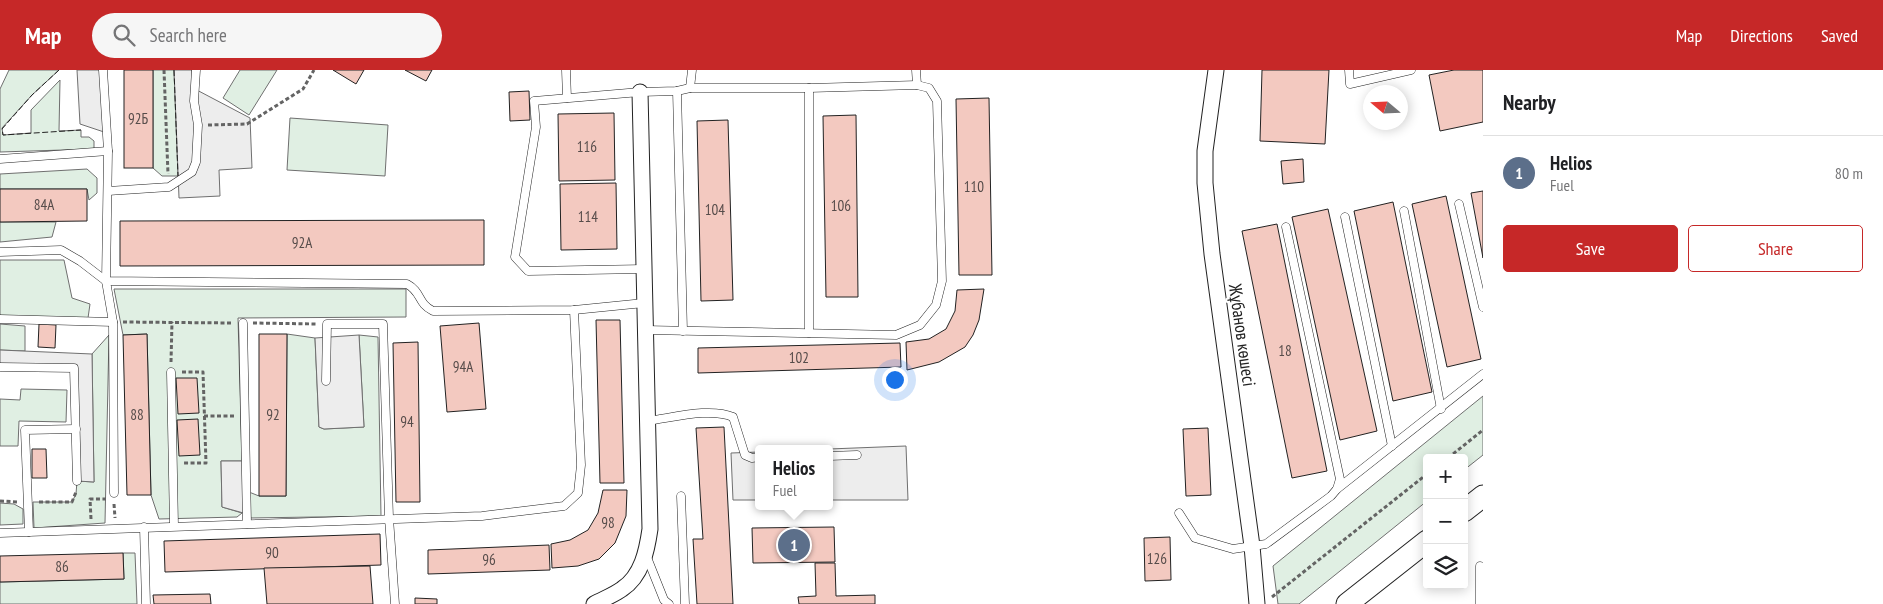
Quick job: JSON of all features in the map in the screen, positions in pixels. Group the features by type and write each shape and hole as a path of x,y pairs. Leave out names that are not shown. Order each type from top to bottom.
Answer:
{"main road":[{"path":"1468,508 1483,496"},
{"path":"1347,604 1423,544"}],"street":[{"name":"Жұбанов көшесі","path":"1216,70 1205,151 1206,183 1212,254 1252,546 1257,604"},
{"path":"594,604 624,588 634,578 646,555 650,529 640,92"}],"lane":[{"path":"102,70 108,151 106,281 112,322 114,493"},
{"path":"108,191 169,187 192,172 196,162 198,125 194,101 196,70"},
{"path":"566,70 567,98"},
{"path":"690,88 692,70"},
{"path":"916,70 918,85"},
{"path":"1349,70 1350,84 1411,70"},
{"path":"644,269 528,271 515,257 536,127 534,101 640,92 677,92 690,88 809,88 918,85 929,88 937,101 942,281 936,305 920,326 896,335 645,330"},
{"path":"809,88 809,333"},
{"path":"677,92 683,330"},
{"path":"0,159 108,151"},
{"path":"1459,204 1483,307"},
{"path":"1404,211 1441,409"},
{"path":"1345,217 1392,446"},
{"path":"1286,227 1340,479 1337,488"},
{"path":"0,252 61,250 80,260 106,281 407,284 415,288 424,307 433,311 574,310 644,303"},
{"path":"0,533 482,516 564,506 578,493 581,465 574,310"},
{"path":"0,320 112,322"},
{"path":"244,323 247,524"},
{"path":"326,381 327,324 382,324 389,518 395,604"},
{"path":"0,367 74,368 77,481"},
{"path":"171,372 174,526"},
{"path":"1179,513 1195,538 1233,549 1266,544 1331,496 1337,488 1441,409 1483,374"},
{"path":"647,421 706,413 725,413 734,417 744,455 755,458"},
{"path":"28,532 25,430 76,429"},
{"path":"833,456 857,455"},
{"path":"681,496 685,604"},
{"path":"144,527 146,604"},
{"path":"646,555 664,600 669,604"},
{"path":"1480,566 1480,604"}],"path":[{"path":"164,70 169,187"},
{"path":"198,125 247,124 303,89 314,70"},
{"path":"112,322 327,324"},
{"path":"172,322 171,372 203,372 206,463 173,463"},
{"path":"204,416 245,416"},
{"path":"1453,454 1483,430"},
{"path":"1272,597 1423,477"},
{"path":"0,501 72,502 76,494 77,481"},
{"path":"91,530 90,499 114,499 115,528"}],"green space":[{"path":"9,70 59,70 32,95 2,128 3,135 31,133 31,110 60,80 59,131 81,130 81,137 89,137 94,141 94,149 0,152 0,89"},
{"path":"153,70 174,70 178,176 162,176 153,168"},
{"path":"240,70 277,70 249,115 223,98"},
{"path":"290,118 388,125 385,176 287,170"},
{"path":"87,169 97,178 97,193 89,200 87,189 0,189 0,174"},
{"path":"0,222 56,222 52,237 0,242"},
{"path":"0,260 64,260 72,298 90,304 88,318 0,316"},
{"path":"114,289 406,289 406,317 238,318 242,461 221,461 222,507 242,513 237,517 159,519 151,495 147,334 123,335"},
{"path":"0,324 25,326 25,351 0,350"},
{"path":"287,334 315,338 319,427 324,429 364,427 359,335 378,337 381,516 249,518 249,492 259,496 286,496"},
{"path":"109,335 105,523 34,528 33,502 72,502 76,494 77,481 94,482 92,354"},
{"path":"21,389 67,390 66,422 19,421 18,446 0,446 0,399 20,400"},
{"path":"1483,396 1483,455 1468,467 1468,454 1423,454 1423,504 1299,604 1278,604 1273,566"},
{"path":"0,503 14,504 23,509 23,524 0,525"},
{"path":"123,553 135,553 137,604 0,604 0,582 124,579"}],"shaded area":[{"path":"77,70 103,70 107,133 80,124"},
{"path":"174,70 192,70 193,88 250,118 252,168 219,170 220,196 179,198"},
{"path":"359,335 364,427 324,429 319,427 315,338"},
{"path":"0,350 92,354 94,482 77,481 74,368 0,367"},
{"path":"906,446 908,500 833,500 833,449"},
{"path":"755,452 755,500 733,500 731,453"},
{"path":"221,461 246,461 247,514 222,507"}],"building":[{"path":"124,70 153,70 153,168 124,168"},
{"path":"333,70 364,70 356,84"},
{"path":"405,70 432,70 426,81"},
{"path":"1262,70 1329,70 1325,144 1260,141"},
{"path":"1454,70 1483,70 1483,122 1440,131 1429,75"},
{"path":"529,91 530,120 510,121 509,92"},
{"path":"989,98 992,275 959,275 956,99"},
{"path":"614,113 615,180 559,181 558,114"},
{"path":"856,115 858,297 826,297 823,116"},
{"path":"728,120 733,300 701,301 697,121"},
{"path":"1303,159 1304,182 1283,184 1281,161"},
{"path":"616,183 617,249 561,250 560,184"},
{"path":"0,189 87,189 87,221 0,222"},
{"path":"1483,191 1483,258 1471,193"},
{"path":"1446,196 1481,359 1447,367 1412,204"},
{"path":"1393,202 1432,392 1393,401 1354,211"},
{"path":"1328,209 1377,431 1340,440 1292,217"},
{"path":"484,220 484,265 120,266 120,221"},
{"path":"1277,224 1327,471 1292,478 1242,231"},
{"path":"984,289 979,320 973,335 965,347 939,362 907,370 906,342 929,339 946,329 955,311 957,290"},
{"path":"596,320 620,320 624,483 600,483"},
{"path":"479,323 486,409 447,412 440,326"},
{"path":"39,324 56,325 55,348 38,347"},
{"path":"147,334 151,495 127,495 123,335"},
{"path":"259,334 287,334 286,496 259,496"},
{"path":"418,342 420,502 396,502 393,343"},
{"path":"900,343 901,367 698,373 698,348"},
{"path":"176,378 197,378 199,413 178,414"},
{"path":"198,419 200,455 179,456 177,420"},
{"path":"724,427 733,604 697,604 693,539 703,539 696,428"},
{"path":"1208,428 1211,495 1186,496 1183,429"},
{"path":"32,449 46,449 47,478 32,478"},
{"path":"603,490 627,490 626,516 615,543 599,559 578,566 552,568 551,544 570,540 588,530 598,513"},
{"path":"834,527 835,562 753,563 752,528"},
{"path":"380,534 381,565 165,572 164,541"},
{"path":"1170,537 1171,580 1145,581 1144,538"},
{"path":"549,545 550,570 428,574 428,550"},
{"path":"123,553 124,579 0,582 0,556"},
{"path":"815,563 835,563 836,596 875,595 875,604 799,604 798,597 816,596"},
{"path":"370,566 373,604 267,604 264,568"},
{"path":"210,594 211,604 154,604 153,595"},
{"path":"415,598 437,599 437,604 415,604"}],"fence":[{"path":"59,70 32,95 2,129 3,135 81,130"},
{"path":"174,70 178,176"}],"place":[{"name":"Helios","path":"794,545"}]}
